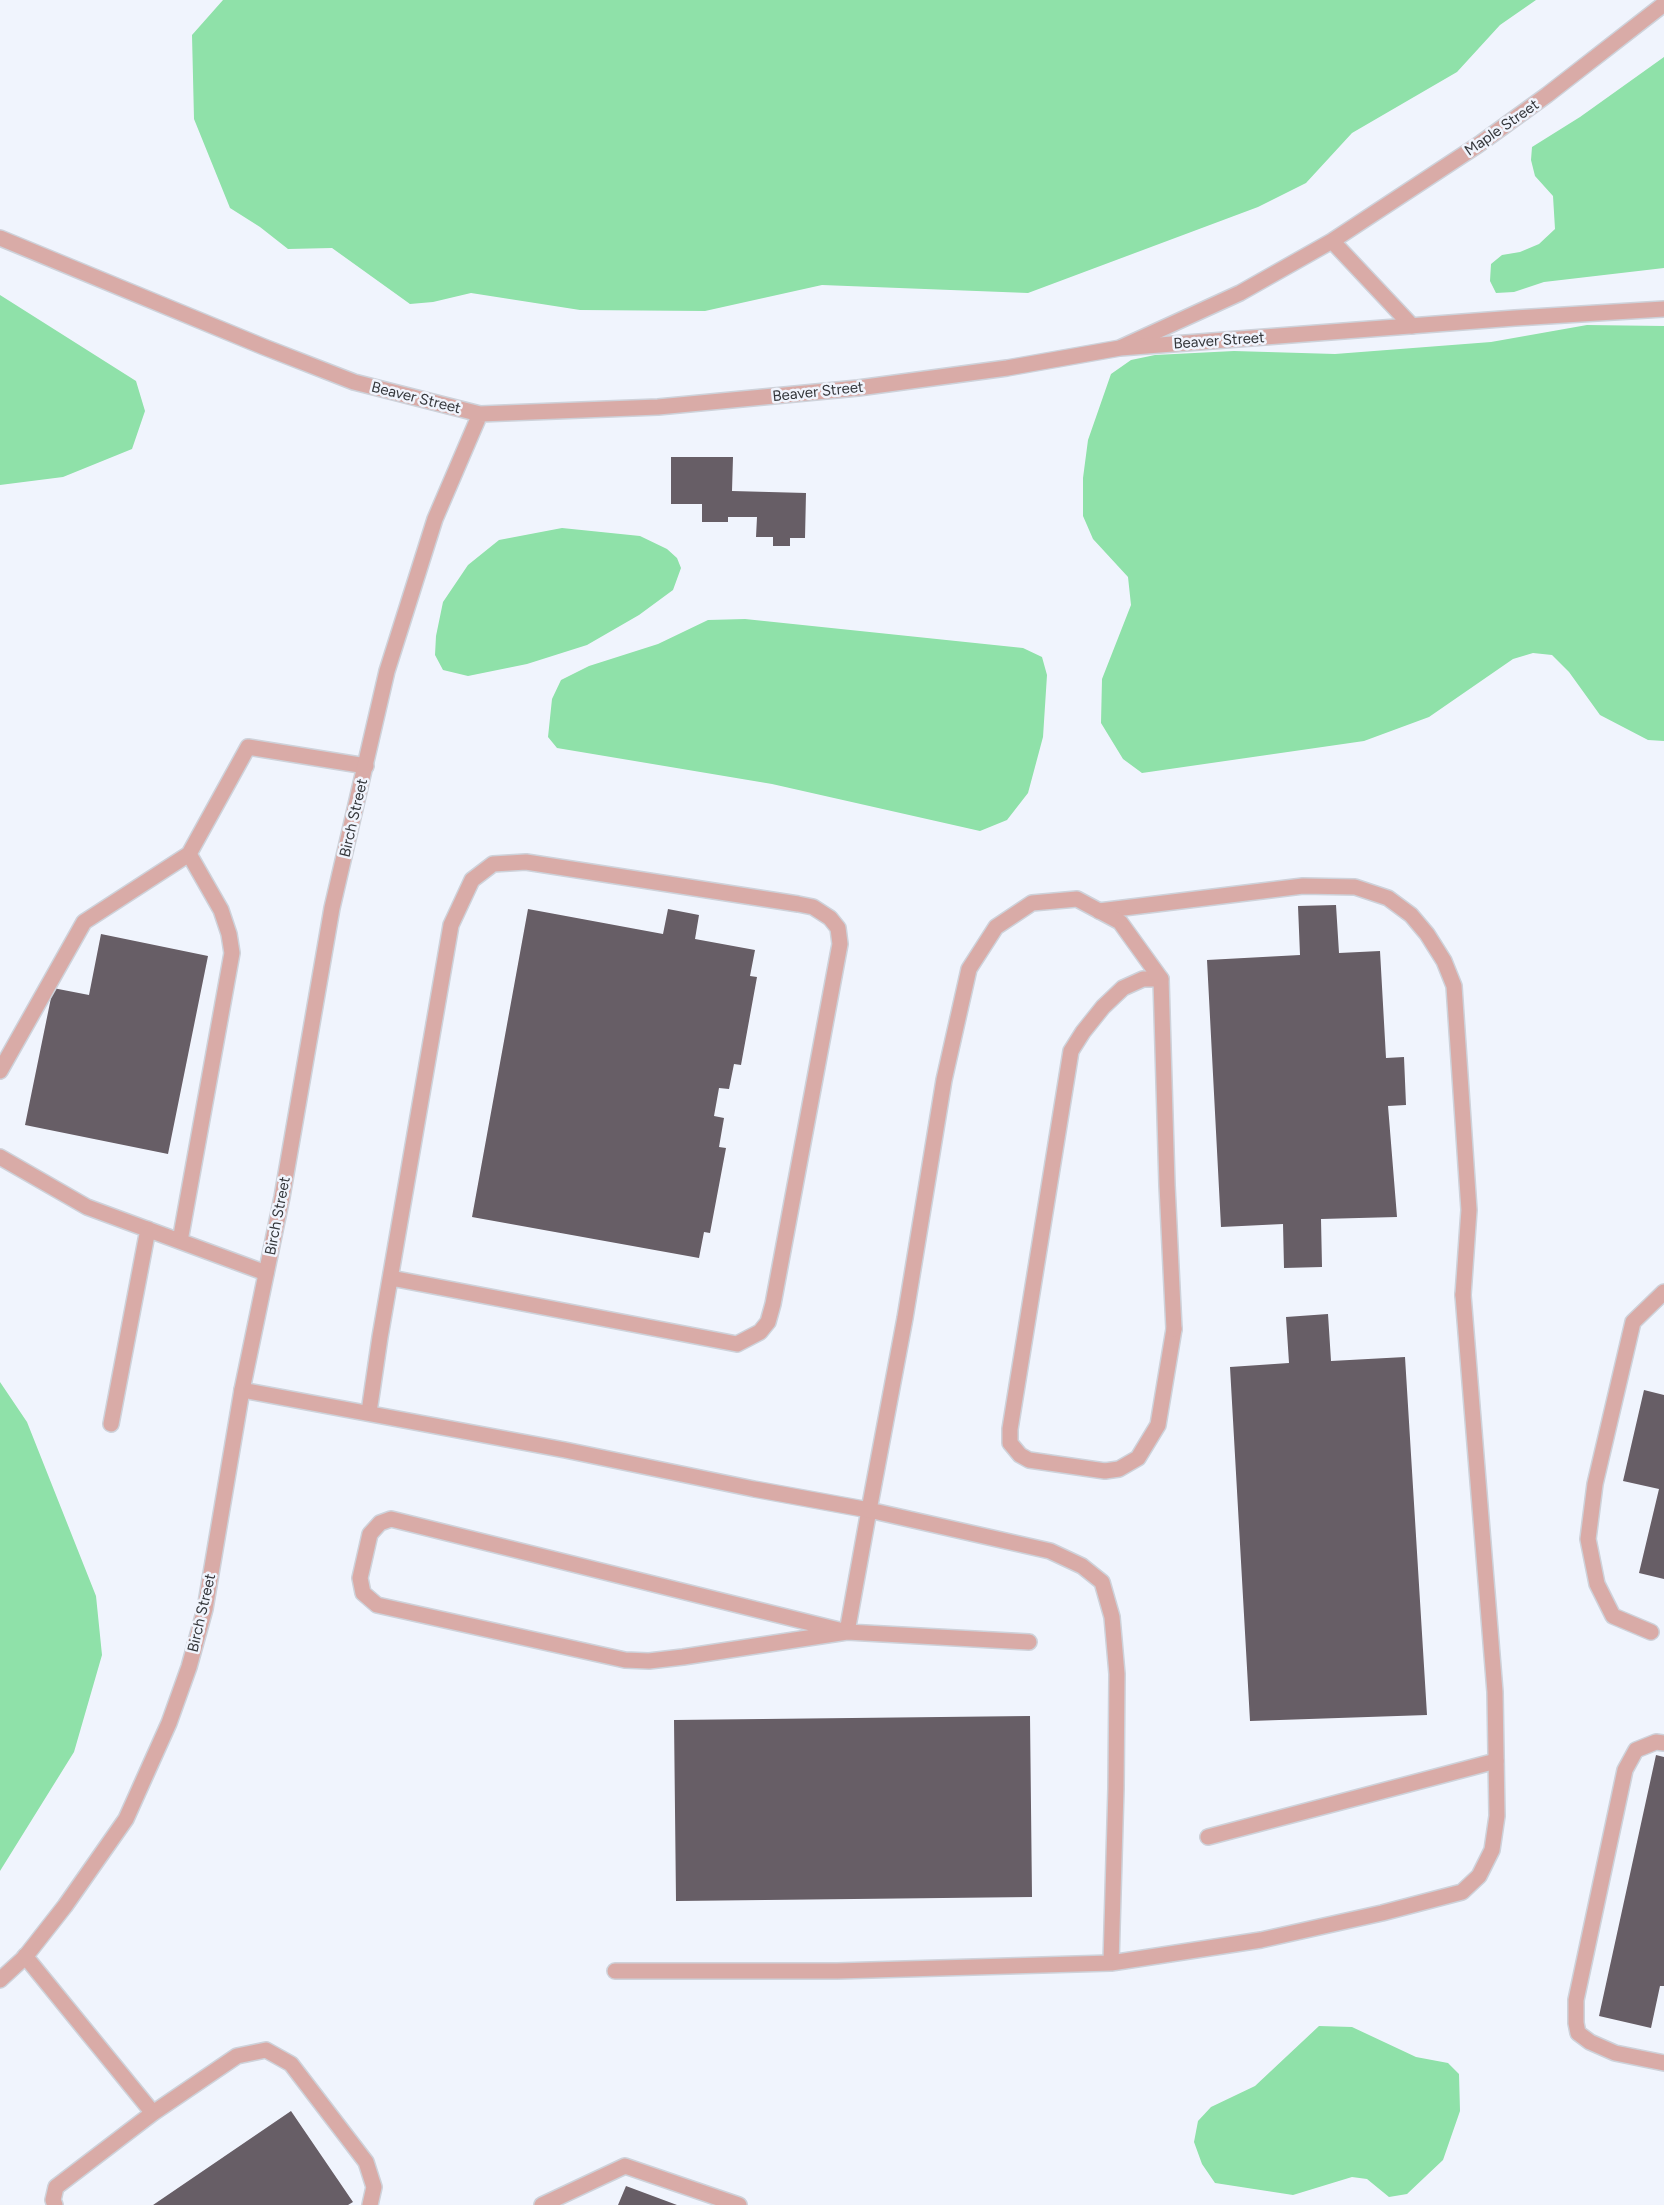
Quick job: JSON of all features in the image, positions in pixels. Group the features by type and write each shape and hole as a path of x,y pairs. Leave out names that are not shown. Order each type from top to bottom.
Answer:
{"street":[{"name":"Maple Street","path":"1120,348 1240,293 1332,241 1478,145 1548,95 1664,4"},
{"name":"Beaver Street","path":"0,238 354,382 480,414 658,407 858,388 1007,368 1120,348 1664,309"},
{"path":"1332,241 1412,326"},
{"name":"Birch Street","path":"0,1980 25,1956 71,1899 126,1819 170,1724 205,1609 242,1390 286,1178 332,908 387,671 435,519 480,414"},
{"path":"0,1070 84,922 189,854 248,747 366,766"},
{"path":"180,1241 232,953 229,934 220,910 189,854"},
{"path":"369,1412 391,1278 451,925 472,880 493,864 526,862 798,904 813,907 830,918 838,928 840,944 773,1304 768,1322 760,1332 737,1344 391,1278"},
{"path":"615,1970 837,1971 1111,1964 1261,1940 1382,1914 1462,1892 1479,1876 1492,1850 1497,1816 1495,1692 1463,1295 1469,1210 1454,986 1444,961 1427,934 1411,915 1388,898 1355,887 1303,886 1099,911"},
{"path":"847,1632 905,1318 944,1080 969,969 996,927 1032,903 1077,899 1120,922 1161,979 1167,1184 1174,1329 1158,1425 1138,1458 1119,1468 1105,1471 1029,1460 1020,1455 1010,1443 1010,1429 1071,1051 1082,1032 1102,1007 1124,988 1143,979 1161,979"},
{"path":"0,1157 87,1206 266,1273"},
{"path":"110,1424 148,1229"},
{"path":"1651,1632 1613,1616 1597,1584 1588,1539 1595,1484 1633,1322 1664,1292"},
{"path":"242,1390 369,1412 869,1510 1050,1551 1082,1566 1102,1582 1112,1617 1117,1674 1111,1964"},
{"path":"847,1632 683,1657 648,1661 625,1660 377,1605 363,1593 360,1578 361,1565 370,1534 380,1523 391,1520 847,1632 1029,1642"},
{"path":"1664,1743 1656,1742 1636,1750 1624,1770 1576,2000 1576,2023 1578,2032 1590,2042 1616,2053 1664,2063"},
{"path":"1208,1837 1496,1761"},
{"path":"25,1956 153,2113"},
{"path":"55,2205 53,2200 56,2188 153,2113 237,2056 266,2050 291,2064 366,2162 374,2187 370,2205"},
{"path":"542,2205 625,2166 739,2205"}],"green space":[{"path":"223,0 1536,0 1500,25 1457,72 1352,133 1306,183 1258,207 1028,293 822,285 705,311 580,310 471,293 433,302 410,304 332,248 288,249 260,227 230,208 194,119 192,35"},
{"path":"1664,57 1664,268 1544,282 1514,292 1496,293 1490,281 1491,264 1502,255 1520,252 1539,244 1555,229 1553,196 1535,176 1531,160 1532,147 1580,117"},
{"path":"0,295 136,381 145,411 132,449 63,477 0,485"},
{"path":"1587,325 1664,326 1664,741 1648,740 1600,715 1569,672 1552,655 1533,653 1513,659 1429,717 1364,741 1142,773 1123,759 1101,723 1102,679 1131,605 1128,577 1093,539 1083,516 1083,478 1088,440 1111,374 1131,360 1155,355 1234,351 1335,354 1491,342"},
{"path":"562,528 640,536 667,549 677,558 681,568 673,590 639,615 587,645 527,664 468,676 443,670 435,655 436,636 443,602 468,565 499,540"},
{"path":"745,619 1023,648 1042,657 1047,675 1043,737 1028,793 1007,820 980,831 772,784 557,748 548,737 552,699 561,680 589,666 658,644 708,620"},
{"path":"0,1382 27,1422 96,1596 102,1655 74,1752 0,1871"},
{"path":"1319,2026 1352,2027 1416,2057 1448,2063 1459,2074 1460,2111 1443,2160 1407,2194 1389,2197 1367,2179 1352,2177 1293,2195 1215,2183 1202,2164 1194,2142 1198,2121 1211,2107 1255,2086"}],"building":[{"path":"671,457 733,457 732,491 806,493 805,538 790,538 790,546 773,546 773,537 756,537 757,517 728,517 728,522 702,522 702,504 671,504"},
{"path":"1336,905 1339,953 1380,951 1386,1058 1404,1057 1406,1105 1388,1106 1397,1217 1321,1219 1322,1267 1284,1268 1283,1224 1221,1227 1207,960 1300,955 1298,906"},
{"path":"528,909 663,934 668,909 699,915 695,939 755,950 750,976 757,977 741,1065 734,1064 729,1089 719,1088 714,1116 724,1118 719,1147 726,1148 710,1233 704,1232 699,1258 472,1217"},
{"path":"101,934 208,956 168,1154 25,1125 53,988 89,995"},
{"path":"1328,1314 1331,1361 1405,1357 1427,1715 1250,1721 1230,1367 1289,1363 1286,1317"},
{"path":"1644,1390 1664,1395 1664,1579 1639,1573 1659,1489 1623,1481"},
{"path":"1030,1716 1032,1897 676,1901 674,1720"},
{"path":"1656,1755 1664,1757 1664,1986 1660,1986 1651,2028 1599,2016"},
{"path":"291,2111 353,2202 348,2205 153,2205"},
{"path":"626,2186 677,2205 618,2205"}]}
